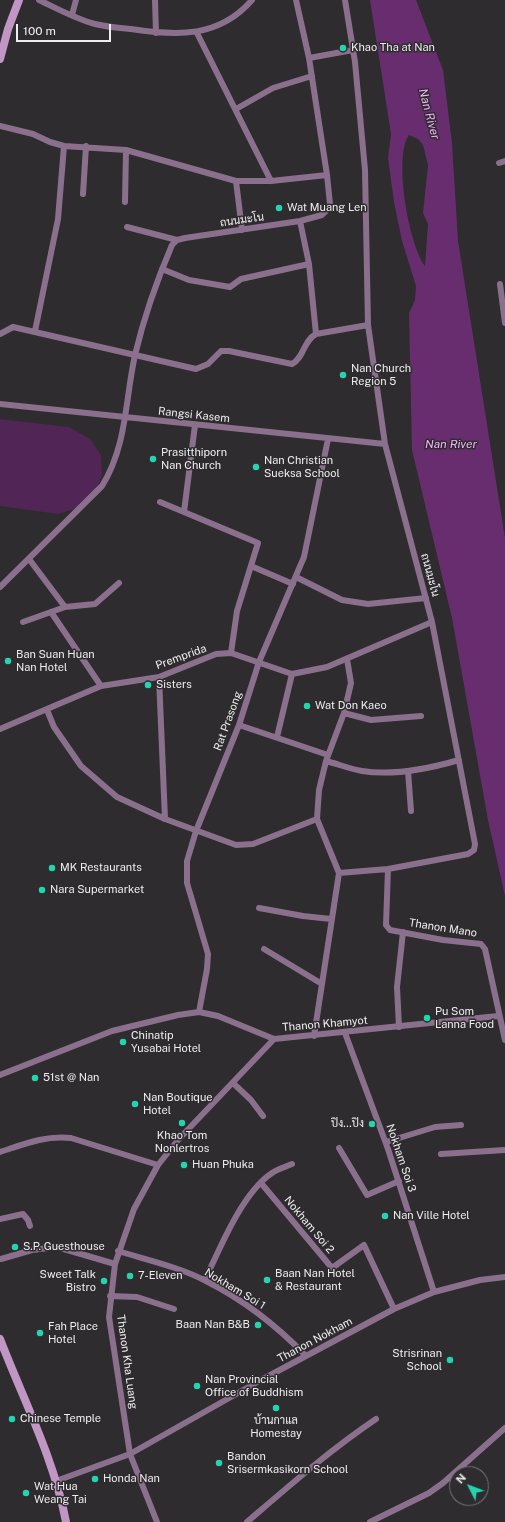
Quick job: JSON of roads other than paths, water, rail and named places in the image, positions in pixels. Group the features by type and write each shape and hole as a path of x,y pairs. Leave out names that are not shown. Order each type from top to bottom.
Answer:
{"street":[{"path":"0,59 8,29 19,0"},
{"path":"39,0 96,24 156,33 197,33 216,26 246,7 252,0"},
{"path":"72,15 76,0"},
{"path":"155,0 156,33"},
{"name":"ถนนมะโน","path":"177,240 300,221 322,215 330,204 309,58 296,0"},
{"name":"ถนนมะโน","path":"345,0 353,50 365,170 368,325 385,444 432,622 476,844 474,850 468,854 388,869"},
{"path":"197,33 271,181"},
{"path":"309,58 353,50"},
{"path":"236,109 272,88 312,76"},
{"path":"0,126 33,134 50,142 64,146 86,146 126,150 236,181 271,181 327,175"},
{"path":"35,331 58,219 64,146"},
{"path":"83,194 86,146"},
{"path":"125,202 126,150"},
{"path":"236,181 242,230"},
{"path":"300,221 309,264 316,334"},
{"path":"127,227 177,240"},
{"path":"0,587 102,486 111,471 117,456 126,417 135,356 147,312 172,245 177,240"},
{"path":"162,269 189,280 230,287 241,279 309,264"},
{"path":"500,284 505,323"},
{"path":"0,334 13,327 135,356 196,368 208,364 221,351 228,351 292,364 297,362 309,338 316,334 368,325"},
{"name":"Rangsi Kasem","path":"0,404 385,444"},
{"path":"184,512 195,425"},
{"name":"Rat Prasong","path":"199,1012 207,969 208,954 187,883 187,861 196,831 239,725 271,628 304,557 328,439"},
{"path":"160,502 258,543 236,611 231,653"},
{"path":"29,559 65,607"},
{"path":"251,566 292,584"},
{"path":"296,577 342,600 368,604 426,598"},
{"path":"23,622 65,607 95,604 119,583"},
{"path":"51,612 101,686"},
{"path":"314,1036 339,872 317,819 319,790 327,758 344,713 351,683 348,659 432,622"},
{"name":"Premprida","path":"0,729 101,686 159,677 216,654 231,653 259,662 275,670 292,674 327,666 348,659"},
{"path":"277,737 292,674"},
{"path":"159,677 165,819"},
{"path":"47,710 54,727 81,766 117,797 165,819 236,845 253,844 317,819"},
{"path":"344,713 371,720 421,716"},
{"path":"239,725 277,737 361,771 387,773 408,771 432,768 459,760"},
{"path":"408,771 411,811"},
{"path":"339,872 388,869"},
{"name":"Thanon Mano","path":"388,869 386,925 390,930 442,940 481,944 485,949 498,1016 505,1040"},
{"path":"260,908 303,916 331,919"},
{"path":"399,1027 397,987 403,932"},
{"path":"264,949 322,984"},
{"name":"Thanon Khamyot","path":"0,1075 112,1031 178,1015 199,1012 218,1016 274,1039 345,1033 498,1016"},
{"name":"Nokham Soi 3","path":"345,1033 386,1142 434,1292"},
{"name":"Thanon Kha Luang","path":"157,1522 130,1454 111,1333 109,1317 110,1296 118,1251 134,1209 158,1165 274,1039"},
{"path":"233,1083 251,1100 263,1116"},
{"path":"386,1142 435,1127 461,1125"},
{"path":"0,1152 57,1136 71,1138 158,1165"},
{"path":"340,1148 367,1195 399,1181"},
{"path":"441,1154 505,1150"},
{"path":"205,1280 227,1234 246,1202 261,1183 272,1173 292,1164"},
{"name":"Nokham Soi 2","path":"261,1183 332,1268 364,1245 394,1309"},
{"path":"0,1219 22,1214 28,1220 30,1226"},
{"path":"1,1259 32,1250 57,1247 115,1264"},
{"name":"Nokham Soi 1","path":"118,1251 205,1280 256,1312 281,1331 306,1356"},
{"name":"Thanon Nokham","path":"56,1481 130,1454 394,1309 434,1292 480,1280 505,1277"},
{"path":"110,1296 137,1297 174,1310"},
{"path":"0,1339 56,1481 66,1522"},
{"path":"248,1522 304,1473 345,1440 376,1419"},
{"path":"370,1522 429,1493 443,1483 505,1428"}],"water":[{"name":"Nan River","path":"370,0 416,0 443,70 452,143 458,241 505,538 505,896 488,820 452,618 412,450 409,313 415,300 416,286 402,241 394,202 388,158 391,134","holes":["409,135 418,139 423,145 428,165 423,213 428,224 425,266 419,255 409,221 403,181 402,162 404,146"]}],"place":[{"name":"Khao Tha at Nan","path":"343,48"},
{"name":"Wat Muang Len","path":"279,208"},
{"name":"Nan Church Region 5","path":"343,375"},
{"name":"Prasitthiporn Nan Church","path":"153,459"},
{"name":"Nan Christian Sueksa School","path":"256,467"},
{"name":"Ban Suan Huan Nan Hotel","path":"8,661"},
{"name":"Sisters","path":"148,685"},
{"name":"Wat Don Kaeo","path":"307,706"},
{"name":"MK Restaurants","path":"52,868"},
{"name":"Nara Supermarket","path":"42,890"},
{"name":"Pu Som Lanna Food","path":"427,1018"},
{"name":"Chinatip Yusabai Hotel","path":"123,1042"},
{"name":"51st @ Nan","path":"35,1078"},
{"name":"Nan Boutique Hotel","path":"135,1104"},
{"name":"Khao Tom Nonlertros","path":"182,1123"},
{"name":"ปิง...ปิง","path":"372,1124"},
{"name":"Huan Phuka","path":"184,1165"},
{"name":"Nan Ville Hotel","path":"385,1216"},
{"name":"S.P. Guesthouse","path":"15,1247"},
{"name":"7-Eleven","path":"130,1276"},
{"name":"Baan Nan Hotel & Restaurant","path":"267,1280"},
{"name":"Sweet Talk Bistro","path":"104,1281"},
{"name":"Baan Nan B&B","path":"258,1325"},
{"name":"Fah Place Hotel","path":"40,1333"},
{"name":"Strisrinan School","path":"450,1360"},
{"name":"Nan Provincial Office of Buddhism","path":"197,1386"},
{"name":"บ้านกาแล Homestay","path":"276,1408"},
{"name":"Chinese Temple","path":"12,1419"},
{"name":"Bandon Srisermkasikorn School","path":"219,1463"},
{"name":"Honda Nan","path":"95,1479"},
{"name":"Wat Hua Weang Tai","path":"26,1493"}]}
